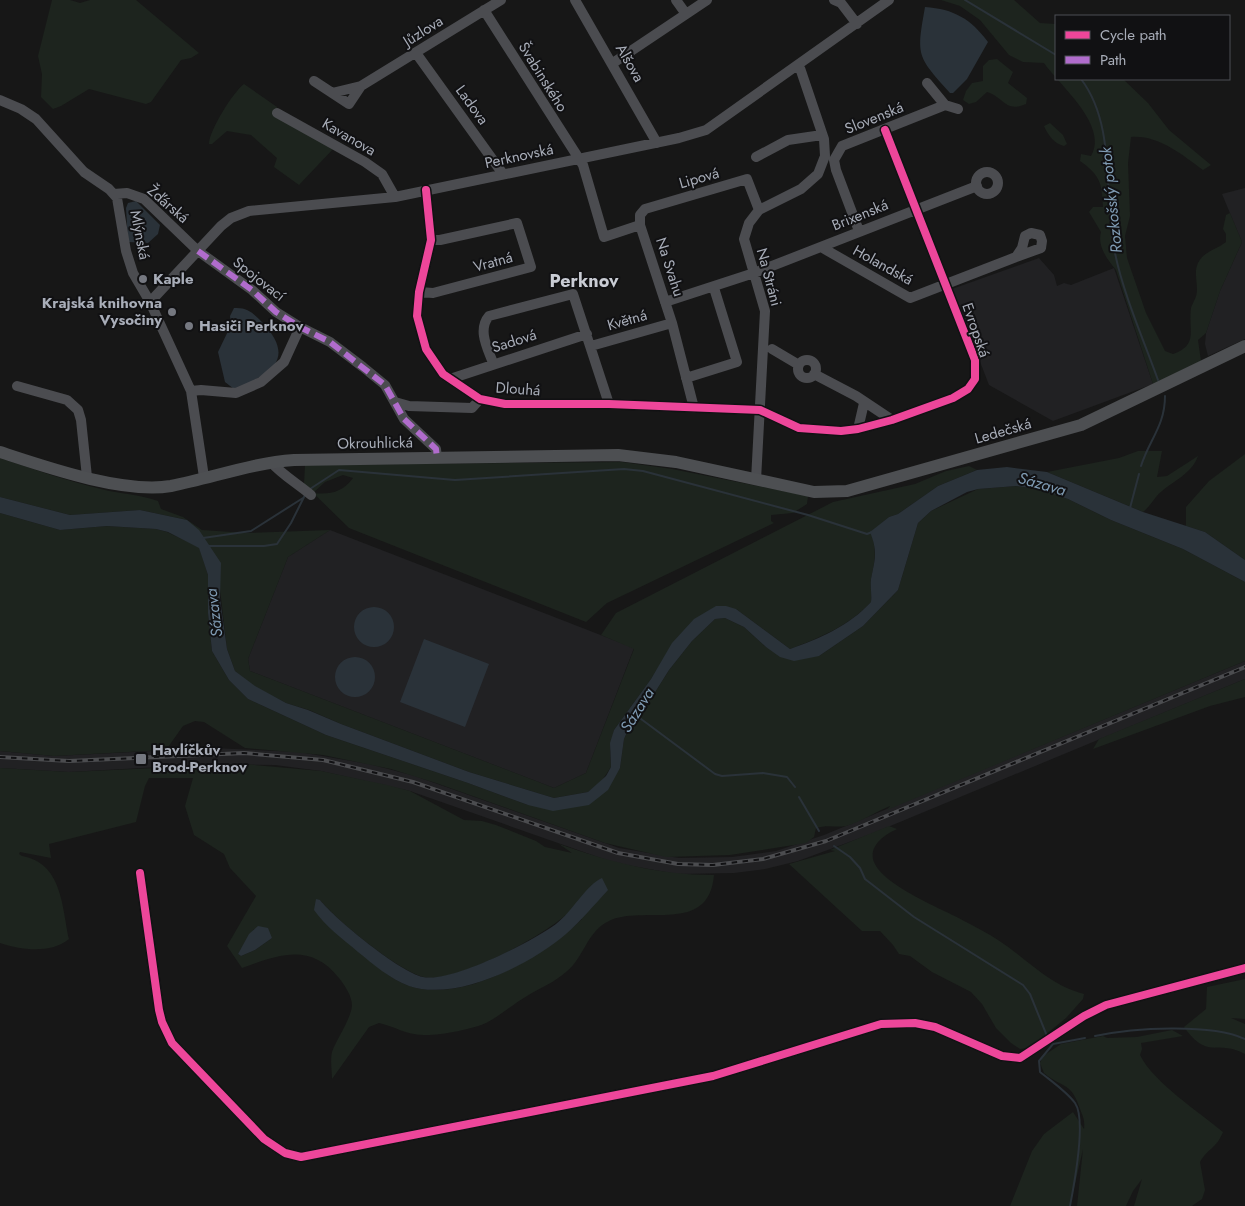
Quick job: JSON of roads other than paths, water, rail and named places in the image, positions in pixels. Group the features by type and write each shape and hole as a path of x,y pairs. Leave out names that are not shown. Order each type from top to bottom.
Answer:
{"main road":[{"name":"Ledečská","path":"756,480 814,492 847,491 872,486 1081,425 1245,346"},
{"name":"Okrouhlická","path":"0,452 87,477 142,486 169,486 271,462 618,455 676,462 756,480"}],"street":[{"name":"Jůzlova","path":"332,93 361,86 501,0"},
{"name":"Alšova","path":"575,0 657,143"},
{"path":"676,0 686,14"},
{"path":"613,64 707,0"},
{"path":"834,0 841,3 857,24"},
{"name":"Perknovská","path":"150,302 221,226 231,218 249,211 395,197 696,134 712,127 889,0"},
{"name":"Švabinského","path":"484,10 577,159"},
{"name":"Ladova","path":"416,53 503,174"},
{"path":"759,210 801,189 818,174 825,156 822,134 799,65"},
{"name":"Jůzlova","path":"314,81 349,104 361,86"},
{"path":"927,83 945,105 958,109"},
{"name":"Mlýnská","path":"0,100 21,109 36,119 84,172 114,194 119,206 126,251 133,273 150,302 191,391 204,477"},
{"name":"Slovenská","path":"860,231 834,160 842,146 945,105"},
{"name":"Kavanova","path":"277,113 377,170 390,184 395,197"},
{"name":"Evropská","path":"760,410 799,428 841,431 858,429 892,420 953,398 968,389 975,379 975,360 885,130"},
{"path":"756,157 788,140 822,134"},
{"name":"Na Svahu","path":"577,159 583,165 604,237 640,225 672,323 694,408"},
{"name":"Lipová","path":"640,225 640,214 645,209 747,179 759,210"},
{"name":"Brixenská","path":"665,302 714,288 977,186"},
{"name":"Dlouhá","path":"426,190 431,240 419,292 417,316 426,349 436,366 450,379 480,399 505,404 609,404 760,410"},
{"name":"Žďárská","path":"114,194 127,193 144,199 198,251"},
{"name":"Na Stráni","path":"756,480 765,311 744,239 749,223 759,210"},
{"name":"Vratná","path":"419,292 433,293 531,267 517,223 440,240 431,240"},
{"name":"Holandská","path":"821,247 910,298 1016,257"},
{"name":"Spojovací","path":"198,251 300,327 330,342 385,385 404,419 436,449 437,458"},
{"path":"686,378 737,362 714,288"},
{"path":"493,363 483,332 484,321 493,314 573,294 609,404"},
{"name":"Květná","path":"590,346 672,323"},
{"path":"191,391 236,393 261,382 284,362 300,327"},
{"name":"Sadová","path":"450,379 493,363 587,334"},
{"path":"772,349 799,365 798,371 802,376 810,378 814,374 856,396 892,420"},
{"path":"17,386 67,400 78,410 81,420 87,477"},
{"path":"395,402 409,406 472,408 480,399"},
{"path":"858,429 864,403"},
{"path":"271,462 278,470 311,495"},
{"path":"140,873 159,1010 166,1032 179,1051 264,1139 285,1153 301,1157 713,1076 882,1024 916,1023 935,1027 1002,1056 1020,1058 1084,1016 1106,1005 1245,968"}],"water":[{"path":"925,7 945,10 961,17 975,27 988,42 967,79 953,93 950,93 931,71 922,55 920,36"},
{"path":"136,201 160,225 158,234 148,243 128,242 126,208 128,203"},
{"path":"234,308 247,310 263,323 275,339 278,353 277,360 267,372 246,385 234,389 225,382 218,352 231,325 230,316"},
{"name":"Sázava","path":"1007,467 1047,472 1143,512 1205,532 1245,560 1245,582 1183,549 1111,520 1068,499 1038,489 1016,486 978,489 967,492 931,511 918,523 898,590 863,626 819,656 794,661 780,657 744,627 725,618 715,619 692,641 669,670 642,713 628,730 624,739 620,768 608,790 589,805 553,811 528,805 326,735 248,699 229,680 212,651 208,613 208,575 199,548 168,532 156,529 107,526 60,530 0,513 0,497 70,515 140,510 187,520 199,530 221,563 220,598 227,649 235,671 255,686 286,703 469,772 554,798 588,792 606,776 611,767 610,743 614,730 651,679 672,643 694,619 716,606 736,609 790,649 823,636 853,618 871,602 871,582 875,556 870,532 889,517 898,514 938,486 977,470"},
{"path":"378,607 385,610 391,616 394,627 393,635 385,644 378,647 370,647 363,644 355,635 354,623 357,616 366,608"},
{"path":"424,639 489,664 465,727 400,702"},
{"path":"359,657 366,660 372,666 375,677 374,685 366,694 359,697 351,697 344,694 336,685 335,673 338,666 347,658"},
{"path":"602,878 608,890 577,924 551,946 492,978 448,989 428,990 409,986 395,979 340,937 314,910 316,899 320,900 354,932 399,966 423,977 436,977 453,974 472,967 530,940 562,919 590,886"},
{"path":"258,926 268,928 272,938 255,950 241,956 238,954 249,934"}],"waterway":[{"name":"Rozkošský potok","path":"965,0 1055,54"},
{"name":"Rozkošský potok","path":"1082,80 1092,98 1100,118 1107,163 1115,253 1128,300 1158,380"},
{"name":"Rozkošský potok","path":"1141,466 1160,424 1165,396"},
{"path":"310,489 339,470 455,480 624,469 643,471 808,515 867,534 872,532"},
{"name":"Rozkošský potok","path":"1130,508 1139,474"},
{"path":"208,546 264,546 277,544 291,523 305,495"},
{"path":"203,538 251,531 303,498"},
{"name":"Sázava","path":"637,716 715,774 722,776 763,773 787,777 795,787"},
{"path":"799,797 819,831"},
{"path":"834,846 850,857 860,868 865,879 914,917 1023,985 1030,994 1047,1036"},
{"path":"1095,1036 1171,1028 1212,1031 1245,1039"},
{"path":"1070,1206 1080,1138 1078,1111 1075,1103 1067,1094 1040,1072 1039,1061 1053,1044 1085,1038"}],"railway":[{"path":"0,757 69,761 244,753 323,760 413,782 618,853 678,864 713,865 763,859 826,841 1245,667"}],"place":[{"name":"Kaple","path":"143,279"},
{"name":"Krajská knihovna Vysočiny","path":"172,312"},
{"name":"Hasiči Perknov","path":"189,326"},
{"name":"Havlíčkův Brod-Perknov","path":"141,759"}],"district":[{"name":"Perknov","path":"584,281"}]}
